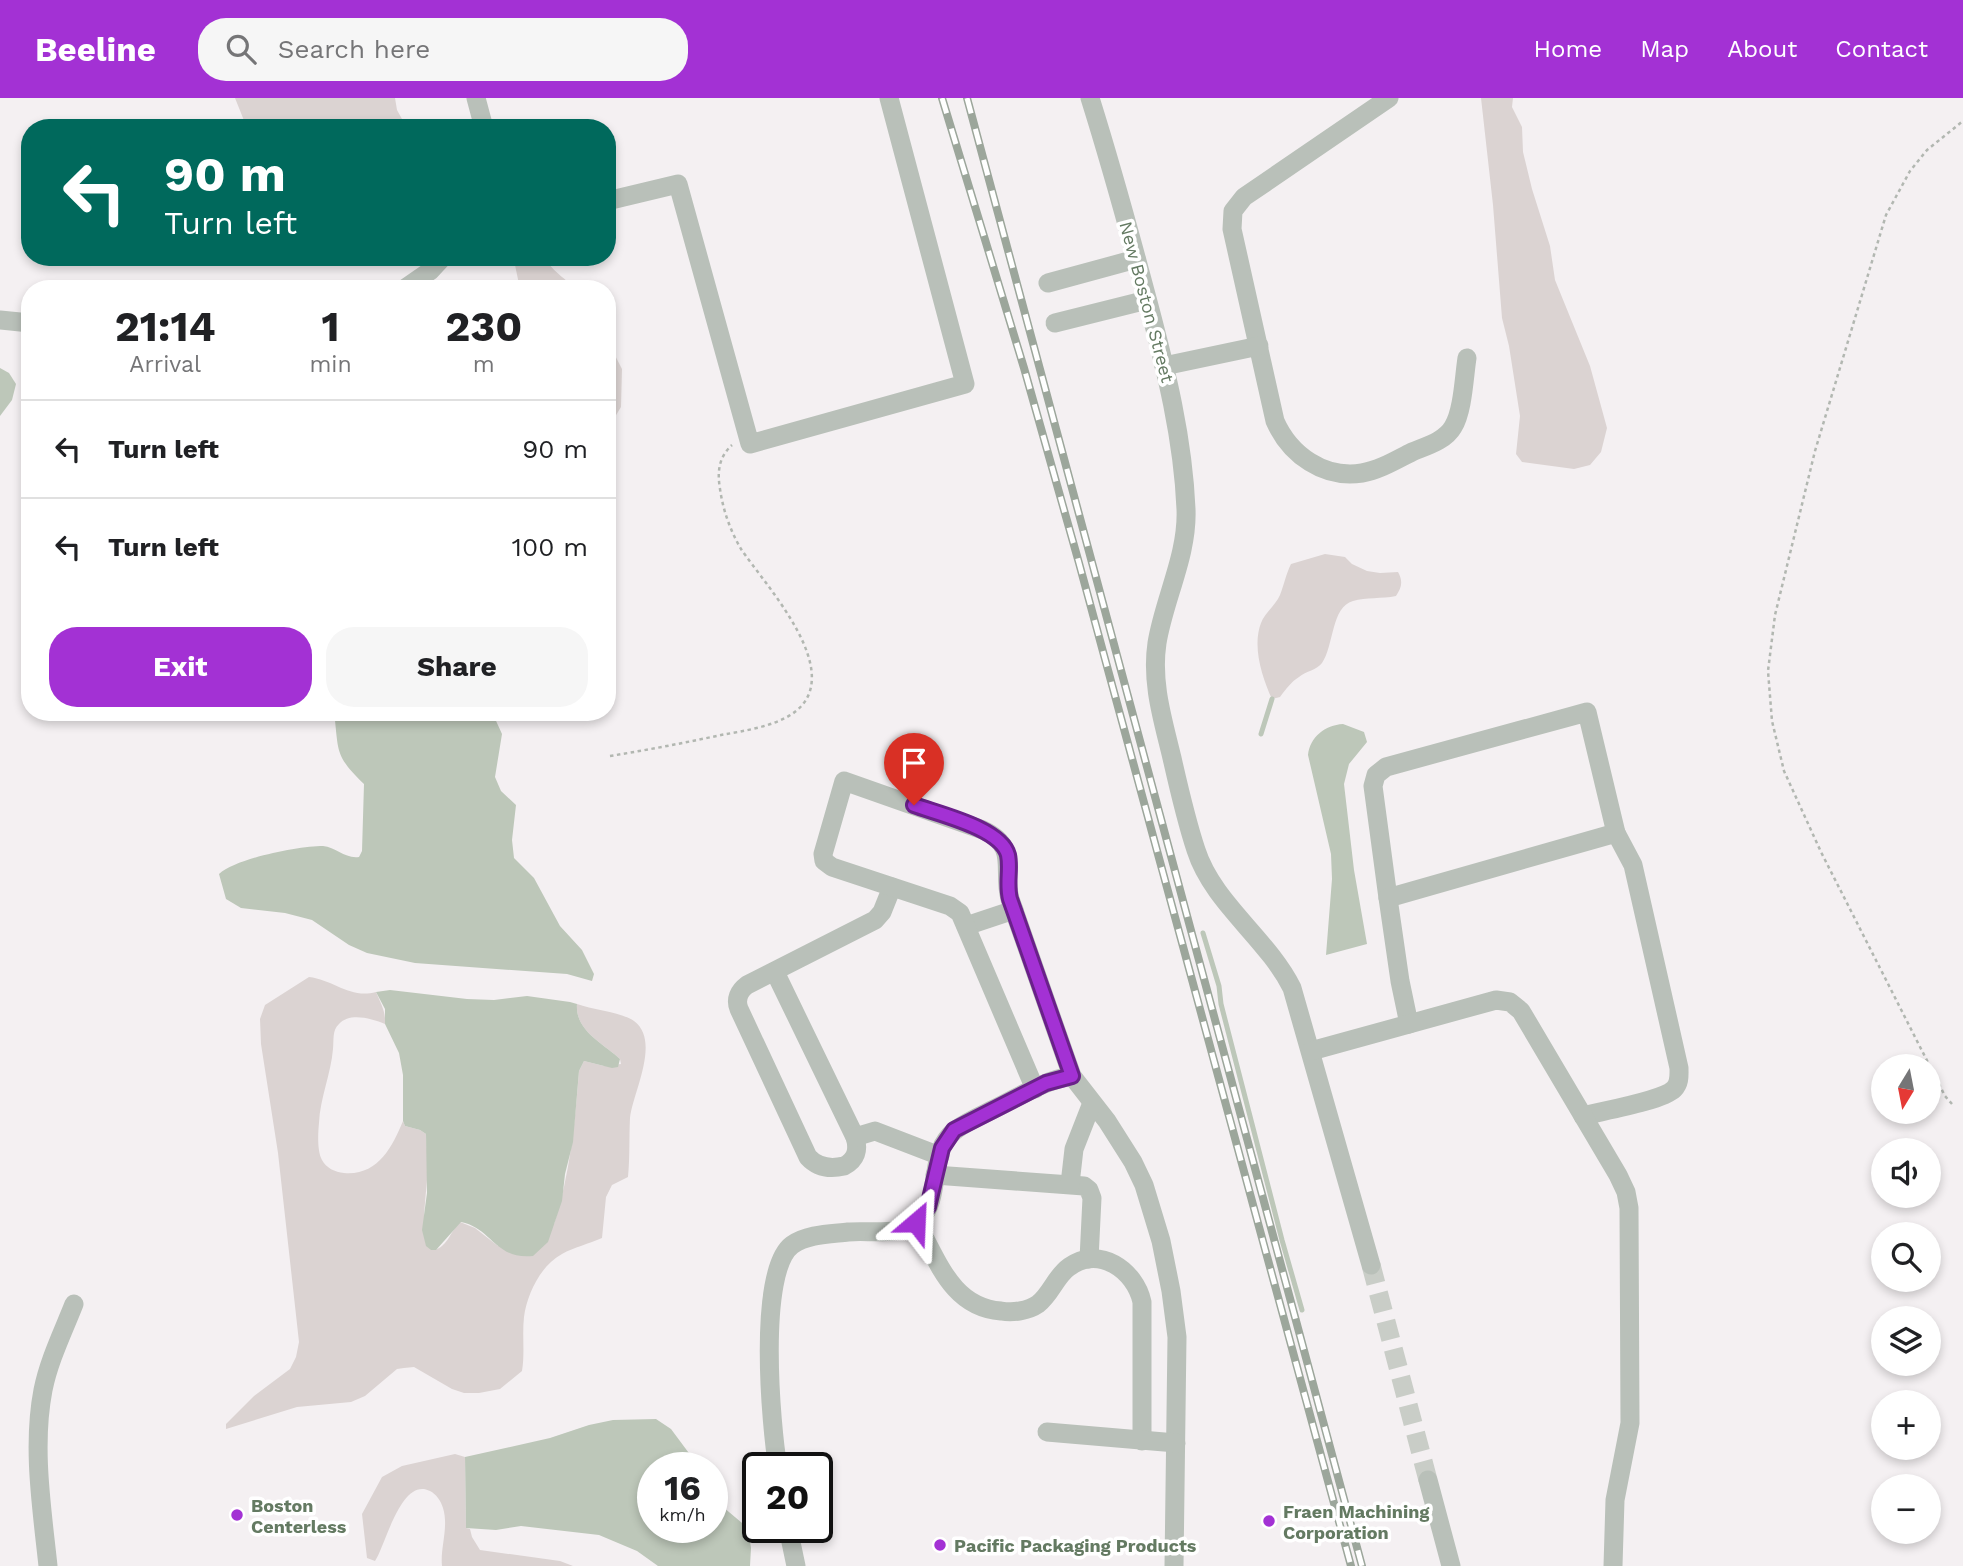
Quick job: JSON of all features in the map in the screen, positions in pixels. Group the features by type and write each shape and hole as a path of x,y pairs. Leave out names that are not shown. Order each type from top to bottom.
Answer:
{"street":[{"path":"476,98 482,119"},
{"path":"616,199 678,184 750,444 965,384 889,98"},
{"name":"New Boston Street","path":"1090,98 1147,300 1178,429 1186,510 1182,544 1157,643 1156,681 1159,706 1202,867 1220,894 1268,949 1285,974 1297,1002 1371,1265"},
{"path":"1389,98 1244,197 1233,211 1232,229 1272,411 1280,431 1293,449 1310,462 1340,473 1362,472 1383,466 1438,441 1449,432 1458,414 1467,358"},
{"path":"1048,284 1136,259"},
{"path":"417,280 435,266"},
{"path":"1055,323 1147,300"},
{"path":"0,320 21,322"},
{"path":"1164,366 1259,346"},
{"path":"1409,1024 1400,981 1373,786 1376,775 1386,767 1587,712 1616,833 1633,865 1679,1068 1679,1078 1675,1088 1660,1097 1583,1116"},
{"path":"1035,1088 962,916 953,908 829,866 824,861 823,854 844,780 983,830 998,839 1007,853 1006,881 1014,910 1072,1076 1123,1144 1148,1197 1167,1269 1175,1317 1177,1356 1174,1566"},
{"path":"1388,898 1616,833"},
{"path":"775,972 855,1137 856,1155 844,1166 820,1166 810,1160 737,1005 738,995 742,989 875,920 883,912 892,887"},
{"path":"966,926 1014,910"},
{"path":"1311,1051 1496,1000 1510,1002 1521,1011 1618,1175 1626,1192 1629,1208 1630,1423 1615,1500 1613,1566"},
{"path":"776,1452 771,1412 769,1355 773,1301 783,1255 792,1245 808,1238 902,1229 916,1222 928,1207 944,1142 954,1130 1035,1088 1055,1079 1072,1076"},
{"path":"1070,1184 1074,1149 1092,1103"},
{"path":"855,1137 875,1132 937,1166 1084,1186 1092,1198 1089,1259"},
{"path":"916,1222 950,1284 970,1301 990,1310 1015,1311 1039,1303 1070,1265 1089,1259 1118,1265 1135,1281 1143,1311 1142,1441"},
{"path":"48,1566 39,1421 52,1357 74,1304"},
{"path":"1047,1432 1176,1443"},
{"path":"1428,1480 1451,1566"},
{"path":"791,1543 796,1566"}],"path":[{"path":"1952,1104 1945,1096 1816,842 1784,771 1772,721 1768,671 1775,615 1815,451 1886,215 1910,171 1927,150 1963,121"},
{"path":"611,756 758,726 783,718 795,711 809,692 812,673 807,651 797,630 741,548 725,514 719,482 720,461 732,445 748,438"}],"shaded area":[{"path":"235,98 395,98 402,119 243,119"},
{"path":"1481,98 1513,98 1512,107 1522,127 1523,152 1550,246 1555,280 1590,366 1607,428 1601,452 1590,465 1574,469 1522,462 1516,454 1520,416 1502,318"},
{"path":"515,266 551,266 566,280 518,280"},
{"path":"616,357 622,369 621,407 616,415"},
{"path":"0,368 9,373 16,384 12,400 0,416"},
{"path":"1325,554 1345,557 1352,564 1367,571 1398,572 1400,590 1396,596 1358,600 1346,605 1337,619 1322,663 1296,679 1280,697 1272,699 1258,651 1261,623 1280,595 1291,564"},
{"path":"335,721 496,721 502,734 495,777 501,791 516,805 512,840 514,858 534,878 560,926 582,950 594,974 592,981 567,974 415,963 367,953 349,945 312,920 285,913 241,908 226,899 219,874 253,858 323,846 359,857 362,851 364,784 347,766 338,745"},
{"path":"1343,724 1364,732 1367,742 1349,764 1344,784 1354,870 1367,944 1326,955 1332,879 1331,854 1308,755 1312,743 1320,733"},
{"path":"309,977 358,993 376,992 385,1020 385,1024 368,1019 349,1018 335,1029 320,1114 318,1142 322,1160 334,1171 356,1173 366,1170 382,1158 403,1121 405,1126 426,1134 428,1168 424,1214 431,1250 445,1244 460,1222 475,1228 498,1246 554,1224 568,1168 579,1071 584,1061 604,1066 621,1064 620,1059 585,1029 580,1022 577,1004 628,1018 642,1030 645,1054 630,1118 628,1177 612,1185 606,1197 602,1238 571,1249 554,1259 536,1281 524,1317 522,1371 500,1389 464,1393 414,1367 397,1369 365,1396 351,1402 297,1407 226,1429 226,1424 254,1396 290,1369 299,1342 260,1019 265,1005"},
{"path":"390,990 467,999 494,1000 527,996 577,1004 580,1022 585,1029 620,1059 618,1067 612,1068 584,1061 579,1071 573,1142 562,1201 548,1242 533,1256 510,1253 480,1230 461,1222 436,1250 426,1246 422,1230 427,1193 426,1134 405,1126 403,1121 403,1075 399,1053 385,1024 385,1009 376,992"},
{"path":"656,1419 671,1429 688,1452 637,1452 637,1543 728,1543 728,1511 742,1523 742,1543 750,1543 750,1566 658,1566 637,1551 599,1535 521,1526 496,1530 466,1528 465,1457 550,1438 613,1420"},
{"path":"455,1454 465,1457 466,1528 470,1529 480,1550 560,1561 573,1566 442,1566 445,1523 443,1508 434,1494 420,1489 402,1503 375,1561 367,1558 362,1514 382,1477 402,1466"}],"waterway":[{"path":"1261,734 1272,699"},
{"path":"1203,933 1302,1310"}],"tunnel":[{"path":"1371,1265 1428,1480"}],"railway":[{"path":"942,98 1024,368 1079,563 1351,1566"},
{"path":"967,98 1362,1566"}],"place":[{"name":"Boston Centerless","path":"237,1515"},
{"name":"Fraen Machining Corporation","path":"1269,1521"},
{"name":"Pacific Packaging Products","path":"940,1545"}],"route":[{"path":"914,805 992,834 1003,845 1007,853 1006,881 1010,899 1072,1076 1046,1083 954,1130 944,1142 928,1207 922,1218 916,1222"}]}
